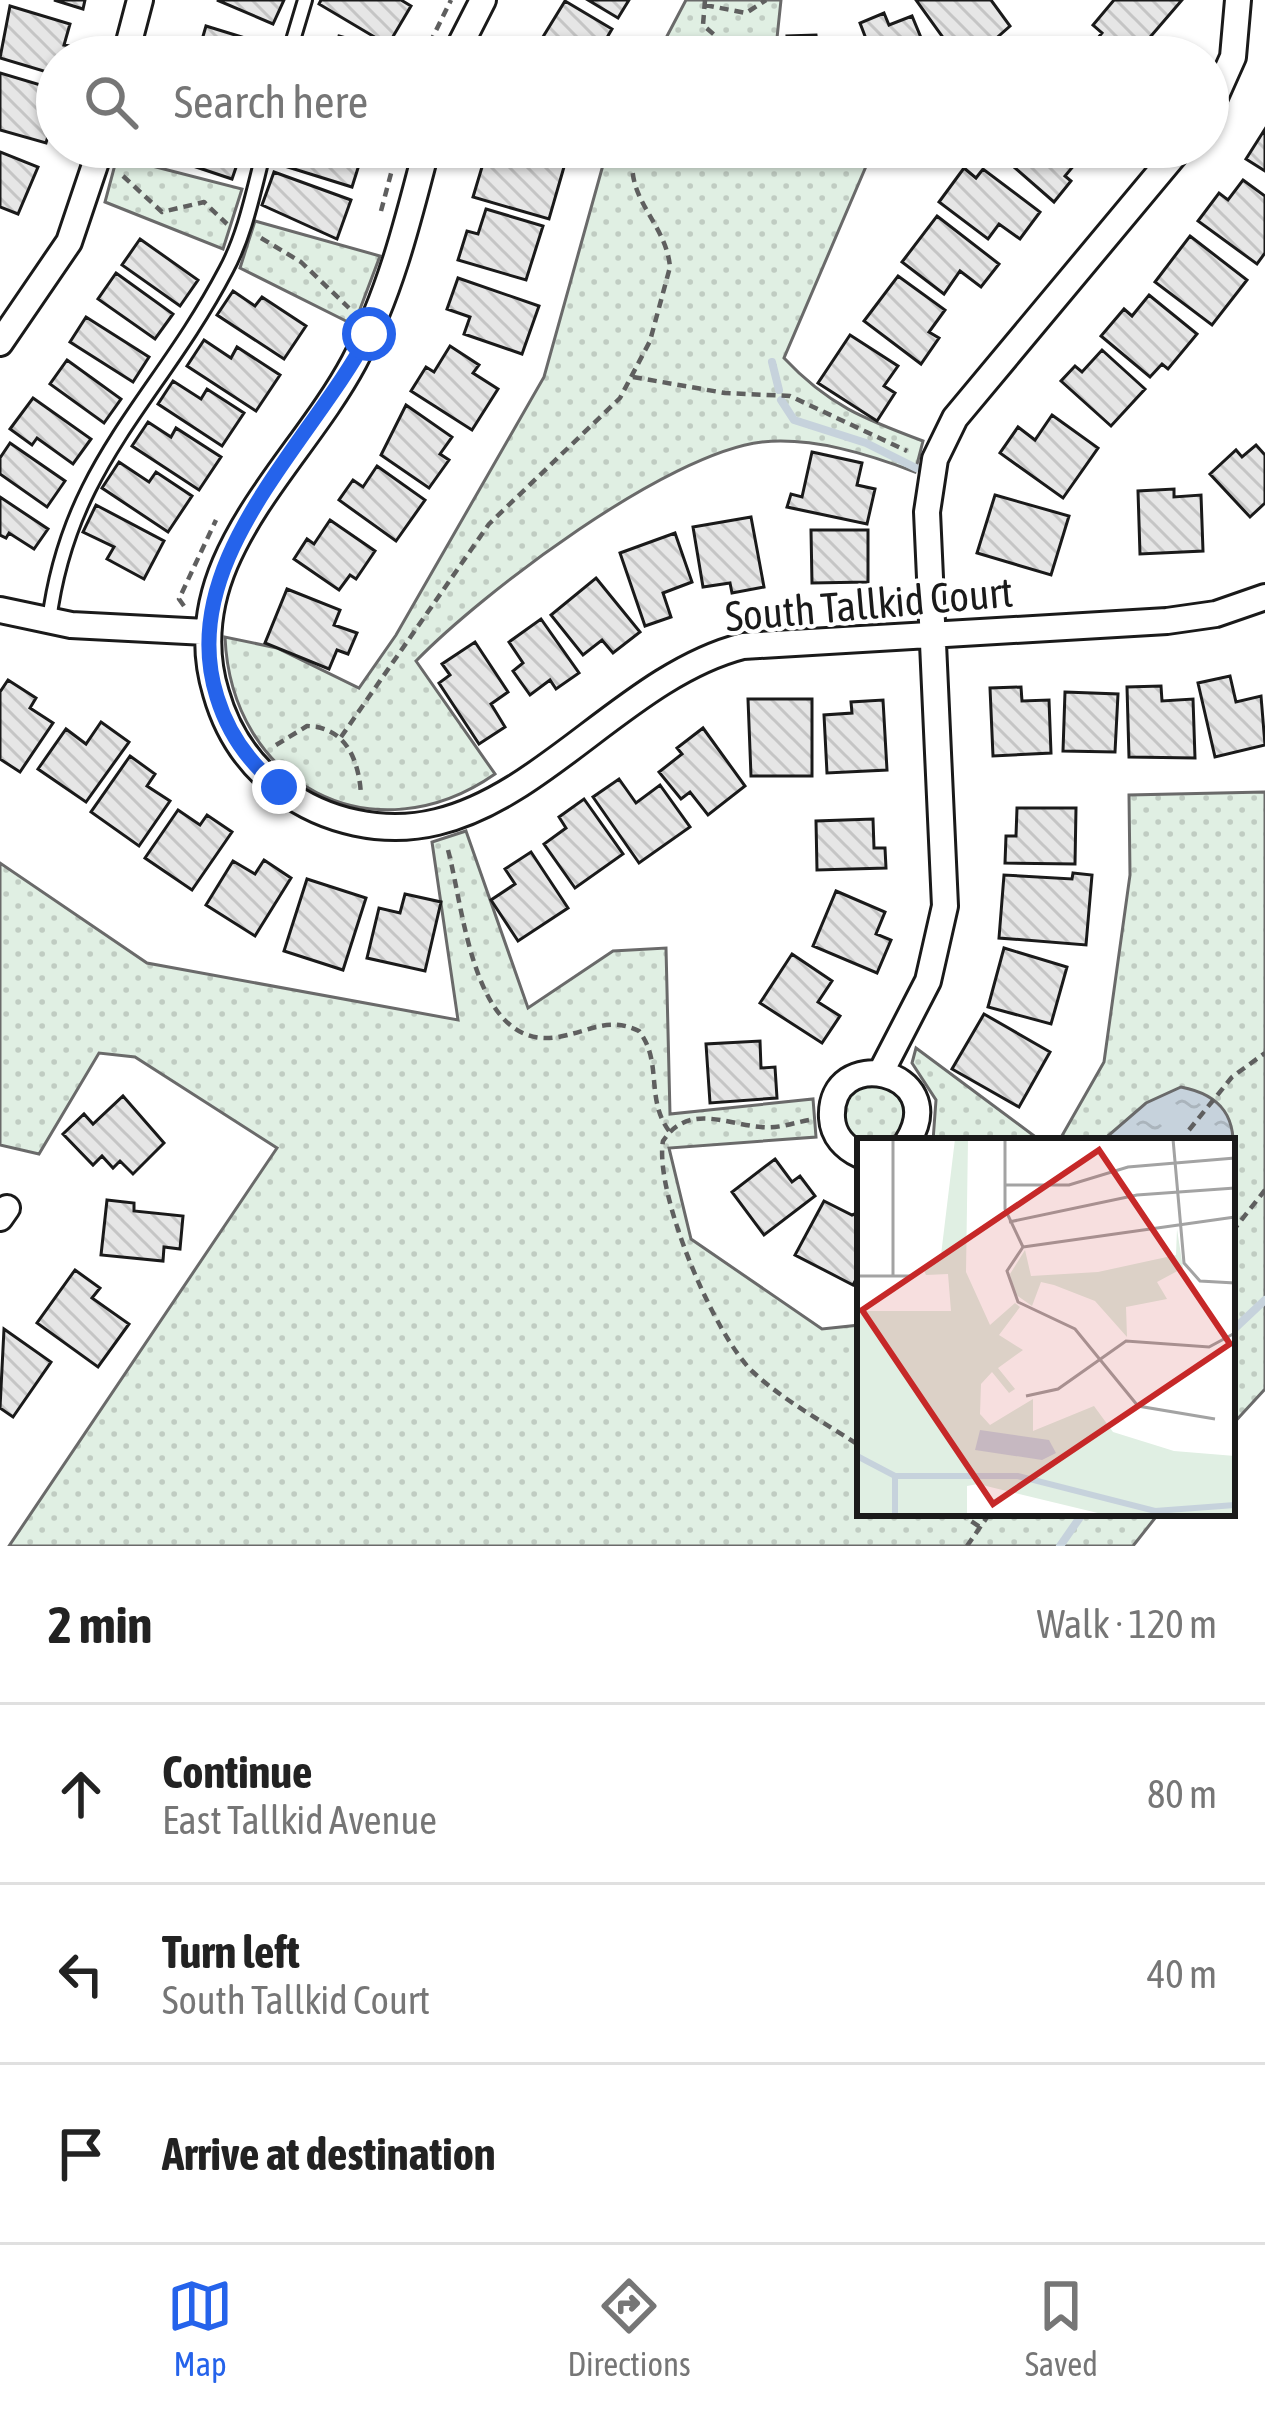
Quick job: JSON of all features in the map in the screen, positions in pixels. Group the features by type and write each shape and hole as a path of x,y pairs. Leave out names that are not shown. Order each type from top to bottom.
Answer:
{"street":[{"path":"131,36 140,0"},
{"path":"465,36 483,0"},
{"path":"1229,66 1238,0"},
{"path":"0,344 69,242 94,168"},
{"path":"0,610 49,622 206,632 233,544 341,385 377,318 422,168"},
{"path":"881,1072 928,981 942,935 946,877 927,496 943,438 976,389 1162,168"},
{"name":"South Tallkid Court","path":"206,632 220,708 250,760 310,807 380,827 434,823 475,809 676,674 714,654 760,644 1195,618 1265,597"},
{"path":"857,1153 839,1140 833,1127 835,1099 853,1078 881,1072 906,1085 914,1096 916,1124 909,1138"}],"lane":[{"path":"294,36 305,0"},
{"path":"49,622 56,572 78,505 111,442 225,272 258,168"}],"path":[{"path":"433,36 451,0"},
{"path":"716,36 703,25 704,2 746,13 766,0"},
{"path":"378,223 392,168"},
{"path":"340,737 489,524 611,410 633,377 663,304 670,267 668,251 633,184 634,168"},
{"path":"123,176 162,212 204,202 232,227"},
{"path":"252,234 301,262 349,308"},
{"path":"344,320 356,291"},
{"path":"633,377 725,393 790,396 908,451"},
{"path":"186,608 179,598 201,545 224,507"},
{"path":"276,745 307,726 340,737 358,765 361,795"},
{"path":"448,850 494,1015 518,1034 538,1038 610,1023 638,1031 653,1054 655,1112 669,1131"},
{"path":"1190,1130 1232,1077 1265,1053"},
{"path":"814,1119 762,1127 697,1118 669,1131 660,1155 670,1202 739,1357 778,1392 857,1444"},
{"path":"1235,1228 1265,1190"},
{"path":"964,1516 980,1527"},
{"path":"967,1546 988,1516"}],"green space":[{"path":"686,0 781,0 777,36 667,36"},
{"path":"114,168 160,168 242,189 223,249 105,202"},
{"path":"602,168 865,168 784,358 848,409 923,441 915,472 840,448 762,442 677,471 628,498 530,564 416,661 495,774 449,799 402,809 358,807 316,792 281,767 253,732 233,689 225,637 277,648 359,688 396,635 544,377"},
{"path":"255,221 380,256 354,325 240,268"},
{"path":"1265,792 1265,1389 1235,1422 1235,1138 1061,1138 1104,1062 1130,875 1129,795"},
{"path":"466,831 528,1008 613,951 666,948 670,1114 813,1099 816,1137 669,1148 691,1239 822,1329 857,1325 857,1516 1157,1516 1133,1546 9,1546 277,1148 135,1057 99,1053 39,1154 0,1145 0,863 147,963 458,1020 432,842"},
{"path":"916,1048 1037,1138 933,1138 936,1100 912,1063"},
{"path":"862,1086 886,1086 902,1102 902,1126 893,1138 857,1139 846,1126 846,1102"}],"water":[{"path":"1181,1087 1195,1091 1224,1111 1232,1138 1105,1138 1146,1103"}],"building":[{"path":"54,0 85,0 83,9"},
{"path":"217,0 284,0 273,24"},
{"path":"321,0 401,0 411,6 393,36 373,36 319,4"},
{"path":"588,0 629,0 618,18"},
{"path":"916,0 991,0 1010,26 999,36 942,36"},
{"path":"1114,0 1182,0 1151,36 1100,36 1102,33 1093,25"},
{"path":"565,1 612,29 608,36 544,36"},
{"path":"10,6 70,24 67,36 36,36 36,69 0,58"},
{"path":"884,13 889,25 912,16 920,36 865,36 860,23"},
{"path":"206,26 238,36 203,36"},
{"path":"0,73 36,84 36,140 0,130"},
{"path":"1265,129 1265,171 1246,159"},
{"path":"0,152 38,168 18,214 0,207"},
{"path":"199,168 236,168 232,179"},
{"path":"291,168 358,168 352,187"},
{"path":"482,168 564,168 549,219 473,197"},
{"path":"964,168 976,178 983,169 1040,212 1020,239 999,224 988,239 939,202"},
{"path":"1015,168 1072,168 1065,176 1071,181 1054,202"},
{"path":"274,172 351,200 337,239 262,205"},
{"path":"1243,180 1265,196 1265,253 1257,264 1198,221 1219,193 1228,200"},
{"path":"486,209 543,226 526,280 458,260 467,231 478,234"},
{"path":"937,216 999,264 981,287 960,271 944,294 902,262"},
{"path":"1190,236 1247,280 1212,325 1155,282"},
{"path":"140,239 198,280 180,306 122,265"},
{"path":"116,273 173,314 155,339 98,299"},
{"path":"898,276 945,310 929,332 939,338 921,364 864,321"},
{"path":"458,278 539,306 522,354 464,334 470,317 447,309"},
{"path":"233,291 255,306 262,297 306,326 284,359 217,315"},
{"path":"1149,295 1197,334 1168,369 1162,364 1150,377 1101,336 1124,309 1132,316"},
{"path":"86,317 149,357 133,382 70,342"},
{"path":"850,335 898,366 884,386 895,393 877,421 818,383"},
{"path":"204,340 231,358 237,347 280,375 256,411 187,366"},
{"path":"450,346 479,365 473,373 498,389 472,430 411,391 426,367 434,372"},
{"path":"1102,350 1145,389 1111,426 1061,381 1075,366 1082,372"},
{"path":"67,360 121,399 104,423 50,384"},
{"path":"173,381 201,399 207,389 244,413 222,446 158,404"},
{"path":"33,398 91,439 73,464 37,438 32,445 10,429"},
{"path":"406,405 452,437 440,454 449,460 429,488 381,455"},
{"path":"1052,415 1098,448 1063,498 1000,453 1018,427 1035,440"},
{"path":"148,422 171,437 176,428 221,457 199,490 132,446"},
{"path":"10,443 65,481 47,507 0,474 0,458"},
{"path":"1256,445 1265,455 1265,503 1250,517 1210,474 1236,450 1242,457"},
{"path":"812,452 862,463 857,485 875,489 867,524 787,507 791,494 802,497"},
{"path":"119,462 149,482 156,472 192,496 168,532 102,488"},
{"path":"377,466 425,500 396,541 339,500 353,480 363,487"},
{"path":"1174,489 1174,497 1201,495 1203,551 1140,554 1138,491"},
{"path":"995,495 1069,516 1051,575 977,553"},
{"path":"0,497 48,529 34,549 9,533 6,538 0,535"},
{"path":"96,505 164,541 144,579 107,559 114,547 83,532"},
{"path":"751,517 764,587 732,593 730,583 703,587 693,527"},
{"path":"330,520 375,551 356,579 350,575 339,590 294,559 307,539 314,544"},
{"path":"811,530 868,530 868,582 812,583"},
{"path":"675,533 692,582 663,593 671,617 645,626 620,553"},
{"path":"596,578 640,632 613,653 602,640 583,655 551,615"},
{"path":"287,589 340,610 334,625 357,633 348,654 337,650 329,669 265,643"},
{"path":"541,619 579,673 556,689 550,680 530,695 513,671 523,663 509,642"},
{"path":"475,642 508,692 491,704 505,727 479,744 439,683 450,675 442,664"},
{"path":"1230,676 1236,702 1261,696 1265,745 1215,757 1198,683"},
{"path":"8,680 36,698 30,708 53,723 20,772 0,759 0,692"},
{"path":"1161,686 1162,701 1193,699 1195,758 1129,757 1127,687"},
{"path":"1021,687 1022,701 1049,700 1051,753 993,756 990,688"},
{"path":"1065,692 1118,694 1115,752 1063,751"},
{"path":"748,699 812,699 812,776 751,776"},
{"path":"883,700 887,770 827,773 824,715 852,713 851,702"},
{"path":"101,722 129,742 86,802 38,769 66,729 86,744"},
{"path":"703,728 745,786 708,815 690,792 681,799 659,772 682,754 677,748"},
{"path":"130,756 155,774 147,786 170,801 139,846 91,812"},
{"path":"619,779 636,803 660,785 690,827 639,863 593,797"},
{"path":"584,799 623,854 575,888 544,844 566,828 559,817"},
{"path":"1017,808 1076,808 1075,864 1005,863 1006,836 1016,836"},
{"path":"178,810 200,825 207,815 232,832 192,890 145,858"},
{"path":"873,819 874,848 885,848 886,868 817,870 816,821"},
{"path":"531,852 568,908 518,941 491,900 515,884 505,869"},
{"path":"264,860 291,878 255,936 206,905 233,861 255,874"},
{"path":"1073,873 1092,875 1086,945 999,938 1004,875 1072,879"},
{"path":"307,879 366,898 343,970 284,951"},
{"path":"836,891 885,912 876,934 891,940 877,973 813,946"},
{"path":"405,894 441,902 425,971 367,958 379,908 400,913"},
{"path":"1004,948 1067,967 1051,1024 988,1007"},
{"path":"792,954 832,981 818,1002 840,1016 822,1043 760,1003"},
{"path":"984,1014 1050,1052 1019,1107 952,1069"},
{"path":"760,1041 761,1068 775,1067 777,1098 710,1103 706,1044"},
{"path":"123,1096 164,1143 133,1174 120,1161 113,1168 102,1156 93,1165 63,1134 84,1114 93,1124"},
{"path":"775,1159 792,1182 800,1176 815,1196 764,1235 732,1192"},
{"path":"107,1200 134,1203 134,1211 183,1216 180,1249 164,1247 163,1261 101,1255"},
{"path":"824,1201 857,1213 853,1285 795,1255"},
{"path":"75,1270 100,1288 92,1298 129,1324 98,1367 37,1323"},
{"path":"4,1329 51,1362 13,1417 0,1408"}],"waterway":[{"path":"772,362 779,390"},
{"path":"781,400 794,420 866,443 916,468"},
{"path":"1235,1328 1265,1300"},
{"path":"1060,1546 1081,1516"}],"route":[{"path":"279,787 240,747 220,708 207,655 211,602 233,544 341,385 369,334"}]}
